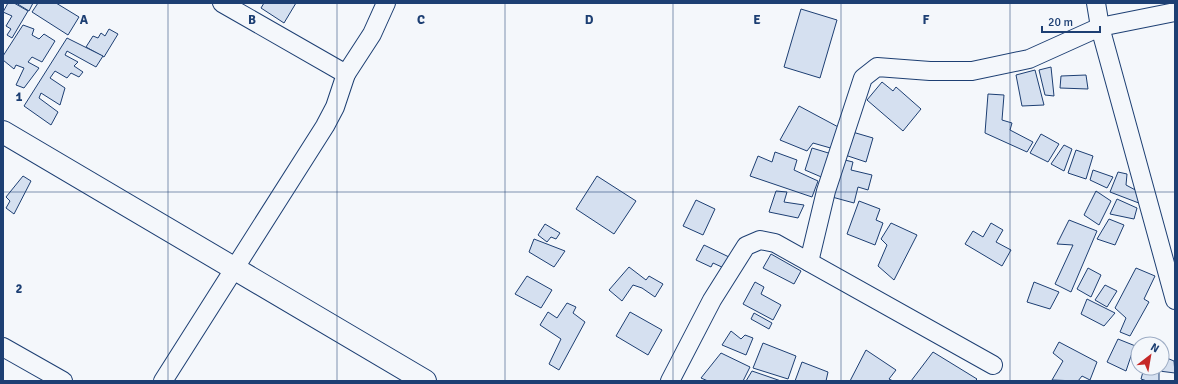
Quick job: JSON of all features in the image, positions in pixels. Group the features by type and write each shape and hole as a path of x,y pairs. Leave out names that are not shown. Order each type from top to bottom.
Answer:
{"street":[{"path":"222,3 245,10 346,74"},
{"path":"163,381 325,126 335,107 346,74 372,34 386,3"},
{"path":"1096,3 1100,27 1175,300"},
{"path":"809,262 826,191 863,78 877,67 930,71 972,71 1029,59 1100,27 1175,12"},
{"path":"3,132 424,381"},
{"path":"670,381 712,300 746,246 760,240 775,243 993,365"},
{"path":"3,347 63,381"}],"building":[{"path":"8,3 14,3 28,11 12,38 7,35 11,29 6,26 12,16 3,12"},
{"path":"16,3 33,3 29,11"},
{"path":"38,3 56,3 79,17 68,35 32,12"},
{"path":"264,3 296,3 284,23 261,8"},
{"path":"801,9 837,20 820,78 784,67"},
{"path":"23,25 34,29 32,35 39,39 44,34 55,41 42,62 32,57 28,62 39,68 24,88 16,85 24,68 16,65 14,69 3,60 3,56"},
{"path":"109,29 118,34 104,57 86,47 93,36 98,38 101,33 105,36"},
{"path":"67,38 103,56 96,67 67,51 65,55 78,62 74,66 83,72 79,77 71,73 67,78 55,71 50,78 65,88 60,105 41,93 39,98 58,112 51,125 24,106"},
{"path":"1051,67 1054,96 1045,95 1039,70"},
{"path":"1035,70 1044,105 1022,106 1016,75"},
{"path":"1086,75 1088,89 1060,88 1061,76"},
{"path":"882,82 893,91 896,87 921,109 903,131 867,100"},
{"path":"988,94 1004,95 1002,120 1012,123 1010,130 1033,142 1027,152 985,133"},
{"path":"799,106 842,129 834,149 813,143 807,151 780,140"},
{"path":"849,131 873,138 866,162 842,154"},
{"path":"1041,134 1059,144 1048,162 1030,153"},
{"path":"1064,145 1072,149 1064,171 1051,164"},
{"path":"812,148 835,155 826,179 805,170"},
{"path":"1076,150 1093,156 1086,179 1068,173"},
{"path":"775,152 797,160 794,170 818,181 812,197 750,176 758,156 772,162"},
{"path":"841,159 853,162 851,170 872,175 868,190 858,187 854,203 832,197"},
{"path":"1093,170 1113,177 1107,188 1090,180"},
{"path":"1118,172 1127,174 1126,185 1141,193 1144,205 1110,192"},
{"path":"23,176 31,181 14,214 6,208 10,201 6,197"},
{"path":"597,176 636,201 614,234 576,209"},
{"path":"776,191 787,192 784,202 804,205 798,218 769,212"},
{"path":"1096,191 1111,201 1099,225 1084,215"},
{"path":"1117,199 1137,208 1134,219 1110,214"},
{"path":"696,200 715,209 703,235 683,226"},
{"path":"859,201 880,209 876,220 883,223 875,245 847,234"},
{"path":"1109,219 1124,225 1115,245 1097,239"},
{"path":"1069,220 1097,231 1071,292 1055,284 1073,245 1057,244"},
{"path":"891,223 917,235 894,280 878,266 887,245 881,239"},
{"path":"991,223 1003,230 996,242 1011,250 1002,266 965,244 973,231 983,237"},
{"path":"545,224 560,233 556,239 551,237 547,242 538,235"},
{"path":"534,239 565,251 554,267 529,252"},
{"path":"704,245 729,257 724,268 713,263 711,267 696,260"},
{"path":"771,254 801,271 794,284 763,268"},
{"path":"629,267 646,280 649,276 663,284 655,297 642,288 633,285 622,301 609,290"},
{"path":"1088,268 1101,275 1091,297 1077,289"},
{"path":"1136,268 1155,276 1144,299 1149,302 1130,336 1120,332 1126,318 1115,308"},
{"path":"527,276 552,290 541,308 515,294"},
{"path":"755,282 764,287 761,294 781,305 773,320 743,304"},
{"path":"1034,282 1059,292 1050,309 1027,302"},
{"path":"1105,285 1117,291 1107,307 1095,300"},
{"path":"1087,299 1115,313 1104,326 1081,314"},
{"path":"567,303 576,307 573,313 585,322 559,370 549,364 561,339 540,325 548,312 557,318"},
{"path":"630,312 662,330 648,355 616,336"},
{"path":"754,313 772,323 769,329 751,319"},
{"path":"731,331 741,339 745,335 753,338 746,355 722,345"},
{"path":"1118,339 1130,344 1130,359 1126,371 1107,362"},
{"path":"1059,342 1097,362 1090,380 1082,376 1078,381 1052,380 1063,361 1053,353"},
{"path":"763,343 796,356 788,379 753,368"},
{"path":"866,350 896,370 889,379 893,381 850,381"},
{"path":"933,352 977,379 975,381 911,381"},
{"path":"721,353 750,367 743,381 708,381 701,378"},
{"path":"1170,359 1174,361 1175,373 1170,372"},
{"path":"802,362 828,372 826,381 795,381"},
{"path":"752,371 781,381 746,381"},
{"path":"1142,376 1159,376 1159,381 1147,381 1141,379"}]}
